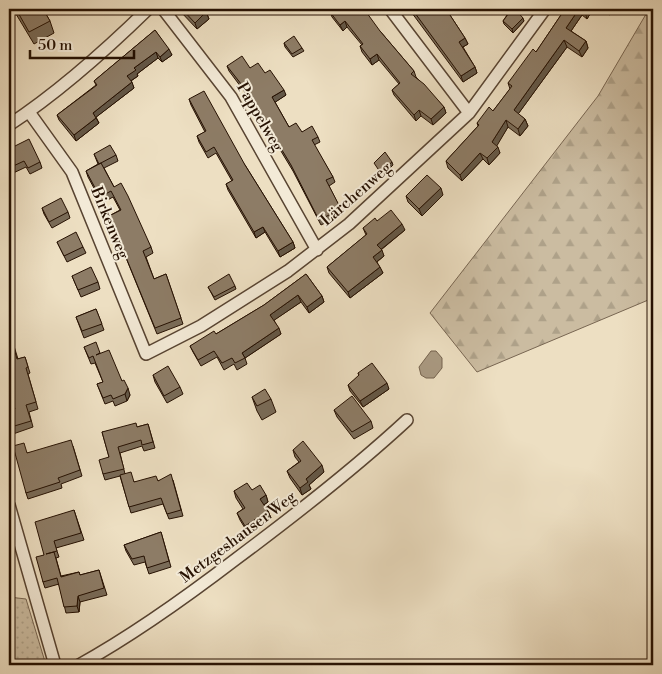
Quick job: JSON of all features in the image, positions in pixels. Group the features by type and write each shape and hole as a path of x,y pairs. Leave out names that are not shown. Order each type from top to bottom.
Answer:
{"street":[{"path":"9,125 29,112 110,46 148,9"},
{"name":"Pappelweg","path":"163,9 231,97 317,250"},
{"path":"390,9 469,113"},
{"name":"Lärchenweg","path":"146,354 201,326 288,271 317,250 410,169 469,113 545,9"},
{"name":"Birkenweg","path":"29,112 72,172 146,354"},
{"name":"Metzgeshauser Weg","path":"79,665 145,626 261,541 309,504 407,420"},
{"path":"9,505 55,665"}],"green space":[{"path":"649,9 653,9 653,298 477,372 430,313 598,96"},
{"path":"9,597 26,599 46,665 9,665"}],"shaded area":[{"path":"431,351 436,351 442,358 442,368 434,378 426,378 421,375 419,367"}],"building":[{"path":"16,9 43,9 50,21 29,32"},
{"path":"182,9 203,9 206,12 195,23"},
{"path":"332,9 364,9 414,71 411,74 424,84 444,107 431,119 419,110 414,115 392,90 400,83 377,54 370,59 360,46 363,44 345,21 340,25 330,12"},
{"path":"412,9 446,9 465,38 459,42 475,67 461,76"},
{"path":"512,9 515,9 523,18 512,29 503,21"},
{"path":"565,9 579,9 566,28 586,41 579,51 564,40 514,110 525,119 518,129 506,120 492,142 498,147 487,158 480,153 460,175 446,161 479,125 477,123 489,107 493,111 512,86 508,83 533,49 536,52"},
{"path":"155,30 169,49 160,57 156,52 134,68 136,70 127,76 132,82 93,113 96,118 74,135 57,115 97,85 94,81"},
{"path":"294,36 302,48 292,54 284,43"},
{"path":"242,56 250,68 258,63 265,73 270,70 284,90 272,97 289,127 296,123 302,132 312,126 318,137 312,140 333,177 326,180 341,209 319,220 291,165 245,89 227,66"},
{"path":"204,91 245,165 293,242 278,251 263,227 254,232 226,184 233,180 214,147 206,152 197,136 206,131 189,99"},
{"path":"29,139 40,162 28,168 24,161 9,168 9,149"},
{"path":"110,145 116,155 99,164 94,154"},
{"path":"385,152 392,162 380,172 374,163"},
{"path":"101,163 114,187 121,183 128,196 151,247 143,251 154,279 166,274 181,318 155,328 109,216 121,210 111,191 100,197 86,171"},
{"path":"427,175 441,188 419,209 406,196"},
{"path":"61,198 68,212 49,222 42,208"},
{"path":"391,210 402,224 377,245 382,250 373,257 380,267 348,292 327,267 367,234 363,228 375,218 377,221"},
{"path":"76,232 83,247 64,256 57,242"},
{"path":"91,267 98,282 78,290 72,276"},
{"path":"229,274 235,286 214,297 208,287"},
{"path":"306,274 322,296 307,307 298,295 270,315 279,328 242,353 245,358 235,363 232,358 222,363 214,351 198,360 190,346 214,331 216,334 264,305"},
{"path":"96,309 102,324 82,331 76,317"},
{"path":"9,330 17,359 25,357 28,367 26,368 36,402 26,405 31,421 11,427 9,411 15,409 9,390"},
{"path":"96,342 100,353 96,355 109,350 122,381 124,380 128,388 125,394 113,399 111,395 103,398 97,384 103,382 93,356 89,358 84,347"},
{"path":"372,363 387,383 360,401 348,385 359,375 358,373"},
{"path":"168,366 180,387 164,396 153,375"},
{"path":"265,389 271,399 257,406 252,397"},
{"path":"352,396 371,421 352,432 334,410"},
{"path":"136,423 137,427 148,424 153,442 142,445 141,440 118,447 124,469 103,474 99,460 109,457 102,432"},
{"path":"71,440 80,470 58,478 60,482 26,493 13,446 24,443 27,453"},
{"path":"303,441 322,465 306,479 308,482 300,488 287,471 301,461 293,450"},
{"path":"131,472 134,482 156,476 158,481 171,474 181,510 167,514 161,498 129,507 120,475"},
{"path":"247,483 252,490 260,485 266,495 260,499 268,511 245,526 237,513 245,508 234,491"},
{"path":"74,510 81,533 54,541 57,551 46,554 54,552 61,577 79,572 80,575 99,570 104,588 78,596 77,606 64,607 57,578 43,582 36,557 44,555 35,522"},
{"path":"161,532 169,561 147,568 144,556 132,559 124,545"}]}
